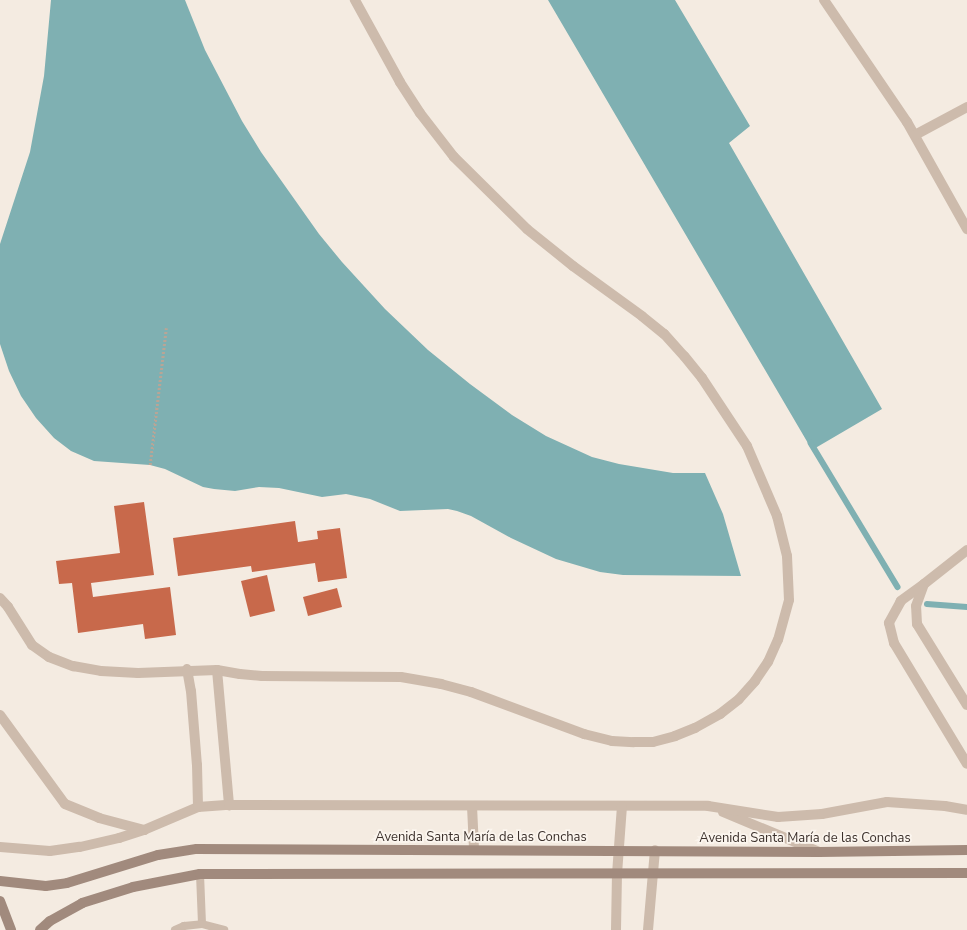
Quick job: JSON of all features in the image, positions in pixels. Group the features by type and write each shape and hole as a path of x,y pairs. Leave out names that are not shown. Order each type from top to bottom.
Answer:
{"main road":[{"name":"Avenida Santa María de las Conchas","path":"0,881 46,886 67,883 158,855 197,849 474,849 819,852 967,850"},
{"path":"40,930 50,921 82,904 133,887 200,874 967,873"},
{"path":"0,901 11,930"}],"street":[{"path":"0,598 8,607 32,645 49,657 73,666 102,671 138,673 187,669 217,670 262,676 401,677 441,684 471,692 584,734 612,741 653,742 695,728 720,714 739,699 755,681 768,662 785,619 789,600 787,556 777,516 747,446 702,378 664,334 630,307 573,266 527,229 454,157 420,113 400,82 355,0"},
{"path":"824,0 915,135 967,229"},
{"path":"915,135 967,106"},
{"path":"967,550 901,601 888,623 894,643 967,764"},
{"path":"924,584 916,606 917,624 967,705"},
{"path":"187,669 191,691 197,765 198,807"},
{"path":"217,670 229,805"},
{"path":"0,716 65,804 99,818 144,830"},
{"path":"0,847 50,851 80,847 119,838 144,830 198,807 229,805 708,806 778,817 822,814 887,802 945,806 967,810"},
{"path":"472,806 474,849"},
{"path":"616,930 617,874 622,806"},
{"path":"708,806 819,852"},
{"path":"648,930 655,850"}],"lane":[{"path":"200,874 202,924"},
{"path":"175,930 184,926 202,924 224,930"}],"path":[{"path":"150,465 166,328"}],"water":[{"path":"51,0 185,0 205,50 242,121 261,152 319,234 342,262 385,309 428,350 470,384 512,415 546,436 592,457 619,464 673,473 705,473 723,514 741,576 623,575 600,572 556,559 511,538 471,516 457,511 448,509 400,511 370,499 346,494 322,497 279,488 259,487 235,491 214,489 203,487 165,469 150,465 94,461 71,451 54,438 36,418 21,396 9,371 0,344 0,244 30,152 44,76"},
{"path":"548,0 675,0 750,126 729,143 882,409 812,450"}],"building":[{"path":"144,502 154,575 91,583 93,597 170,587 176,635 145,639 143,624 78,633 72,583 59,584 56,561 120,553 114,506"},
{"path":"295,521 298,542 318,539 317,531 340,528 347,578 318,582 315,563 252,572 251,566 178,576 173,538"},
{"path":"267,575 275,611 250,617 241,581"},
{"path":"337,588 342,607 308,616 303,597"}],"waterway":[{"path":"811,443 898,587"},
{"path":"927,604 967,607"}]}
